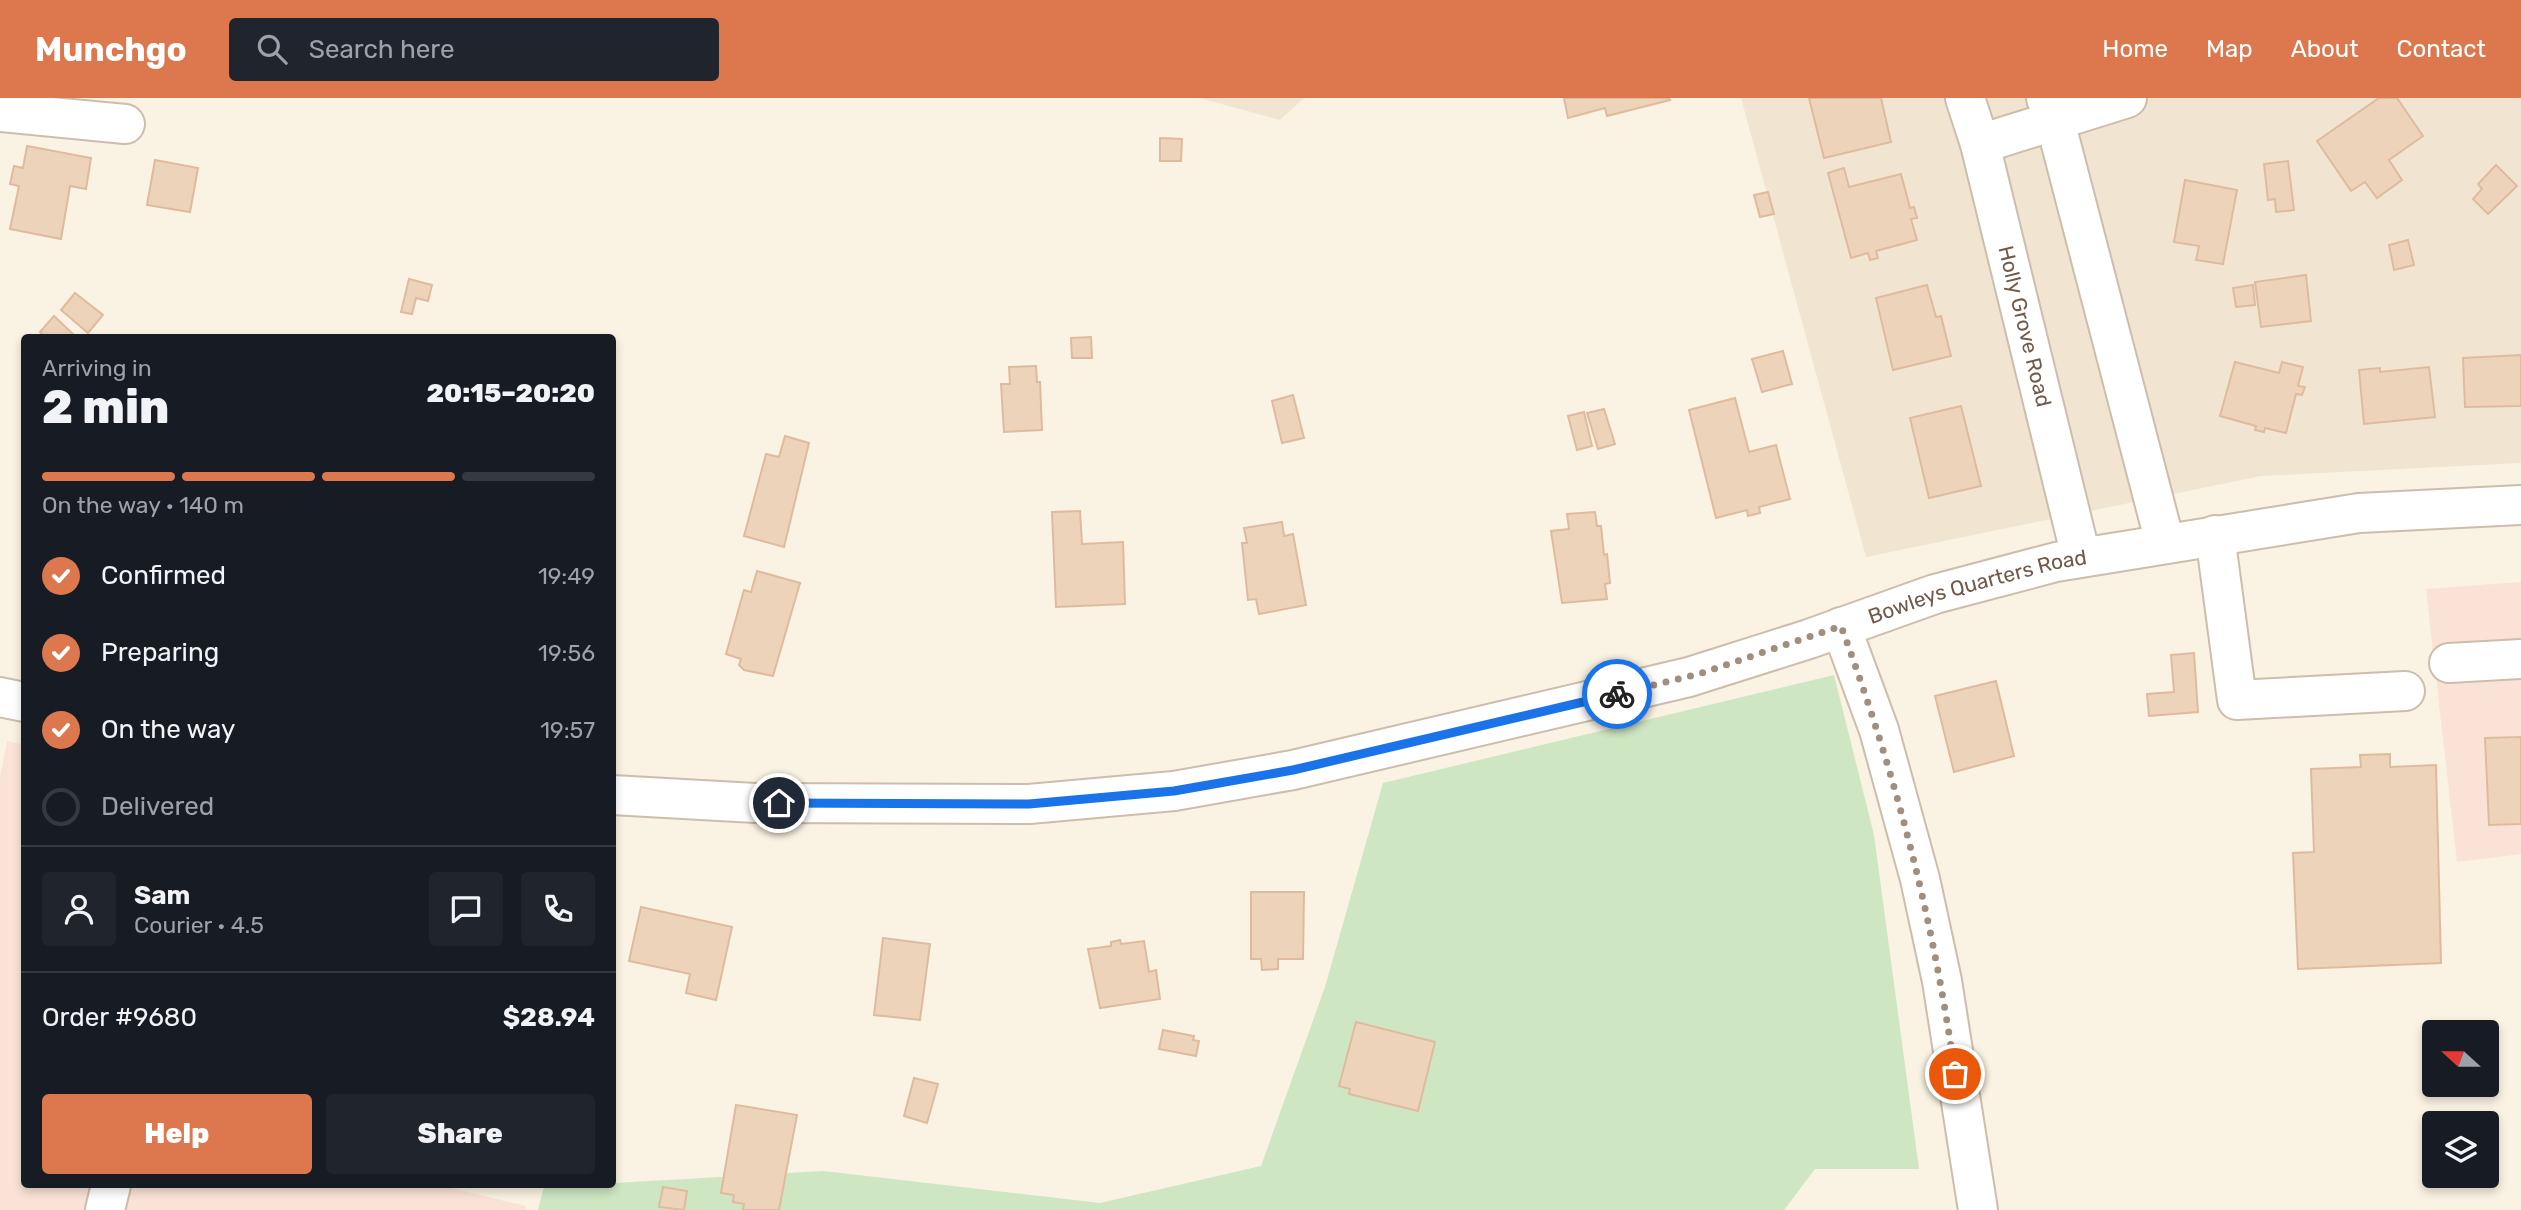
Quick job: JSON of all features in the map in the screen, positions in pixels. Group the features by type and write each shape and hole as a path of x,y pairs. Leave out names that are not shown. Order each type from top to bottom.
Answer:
{"street":[{"name":"Holly Grove Road","path":"1965,98 1980,144 2081,557"},
{"path":"1980,144 2051,110 2127,98"},
{"path":"2051,110 2165,543"},
{"path":"0,112 125,124"},
{"name":"Bowleys Quarters Road","path":"616,795 755,803 1029,804 1174,791 1293,770 1689,677 1935,594 2081,557 2359,513 2521,505"},
{"path":"2215,535 2237,700 2405,691"},
{"path":"1841,626 1879,730 1920,879 1942,981 1978,1210"},
{"path":"2449,663 2521,659"},
{"path":"0,697 21,701"},
{"path":"105,1210 110,1188"}],"shaded area":[{"path":"1199,98 1304,98 1280,120"},
{"path":"1741,98 2521,98 2521,463 2261,476 1866,557"},
{"path":"2521,582 2521,854 2457,862 2426,589"},
{"path":"7,741 21,744 21,1188 451,1188 526,1206 525,1210 0,1210 0,778"}],"green space":[{"path":"1834,675 1874,835 1919,1169 1815,1169 1784,1210 538,1210 544,1188 616,1188 616,1183 823,1171 1100,1203 1261,1166 1325,987 1383,783"}],"building":[{"path":"1564,98 1670,100 1607,116 1605,108 1568,118"},
{"path":"1809,98 1881,98 1891,142 1824,158"},
{"path":"2379,98 2397,98 2423,136 2389,160 2402,180 2377,198 2365,182 2351,191 2317,141"},
{"path":"1160,138 1182,139 1181,161 1160,161"},
{"path":"27,146 91,158 86,189 70,186 61,239 10,229 19,186 10,184 14,166 23,168"},
{"path":"155,160 198,168 190,212 147,205"},
{"path":"2288,161 2294,210 2276,212 2275,199 2268,200 2264,164"},
{"path":"2496,165 2517,186 2488,214 2473,199 2482,189 2478,184"},
{"path":"1844,168 1849,187 1901,174 1910,208 1914,207 1917,218 1911,219 1917,240 1876,251 1878,258 1870,260 1868,253 1851,258 1828,173"},
{"path":"2185,180 2237,190 2223,264 2196,260 2199,246 2174,242"},
{"path":"1768,192 1774,214 1760,217 1754,195"},
{"path":"2408,240 2414,265 2394,270 2389,245"},
{"path":"2306,275 2311,321 2261,327 2255,282"},
{"path":"409,279 432,285 428,301 416,298 412,314 401,312"},
{"path":"1927,285 1936,317 1941,316 1951,356 1893,370 1876,298"},
{"path":"2253,285 2255,305 2236,307 2233,288"},
{"path":"75,293 103,315 88,333 61,310"},
{"path":"54,316 73,334 42,334 40,332"},
{"path":"1091,337 1092,358 1072,358 1071,338"},
{"path":"1783,351 1792,384 1762,392 1752,359"},
{"path":"2521,355 2521,406 2465,407 2463,358"},
{"path":"2235,362 2279,373 2282,362 2303,367 2298,386 2305,387 2302,395 2296,394 2286,433 2265,428 2264,432 2255,430 2256,426 2220,416"},
{"path":"1036,366 1037,382 1040,382 1042,430 1004,432 1001,384 1010,384 1009,367"},
{"path":"2429,367 2435,417 2364,424 2359,370 2380,368 2380,372"},
{"path":"1293,395 1304,438 1282,443 1272,401"},
{"path":"1735,398 1749,452 1776,445 1790,499 1759,507 1760,513 1748,516 1747,510 1716,518 1689,410"},
{"path":"1961,406 1981,486 1929,498 1910,418"},
{"path":"1604,409 1615,444 1598,449 1587,413"},
{"path":"1584,412 1592,446 1577,450 1568,416"},
{"path":"785,436 809,443 784,547 744,536 766,454 779,457"},
{"path":"1080,511 1082,544 1123,542 1125,604 1056,607 1052,512"},
{"path":"1595,512 1597,526 1601,526 1604,555 1607,554 1610,583 1605,584 1607,599 1562,603 1551,531 1569,529 1567,514"},
{"path":"1282,522 1284,536 1293,534 1306,605 1259,614 1256,599 1248,600 1242,543 1247,543 1244,528"},
{"path":"757,571 800,583 773,676 744,670 739,665 741,659 726,654 744,590 751,592"},
{"path":"2194,653 2198,712 2149,716 2147,694 2174,692 2171,655"},
{"path":"1996,681 2014,756 1954,772 1935,696"},
{"path":"2521,737 2521,824 2489,825 2485,738"},
{"path":"2390,754 2390,767 2436,765 2441,963 2298,969 2293,853 2314,852 2311,769 2361,767 2360,755"},
{"path":"1251,892 1304,892 1303,959 1278,959 1278,969 1262,970 1261,959 1251,959"},
{"path":"641,907 732,927 716,1000 686,993 690,974 629,961"},
{"path":"883,938 930,944 920,1020 874,1015"},
{"path":"1120,940 1121,944 1144,941 1149,972 1156,970 1160,999 1100,1008 1088,949 1111,946 1111,942"},
{"path":"1356,1022 1435,1042 1418,1111 1349,1094 1350,1089 1339,1086"},
{"path":"1163,1030 1194,1036 1193,1040 1199,1041 1196,1056 1159,1049"},
{"path":"914,1078 938,1084 927,1123 904,1116"},
{"path":"736,1105 797,1115 779,1210 743,1210 744,1204 733,1202 734,1195 721,1193"},
{"path":"663,1187 687,1191 684,1210 659,1207"}],"way so far":[{"path":"1617,694 1699,674 1841,626 1879,730 1906,823 1942,981 1955,1074"}],"route":[{"path":"779,803 1029,804 1174,791 1293,770 1617,694"}]}
